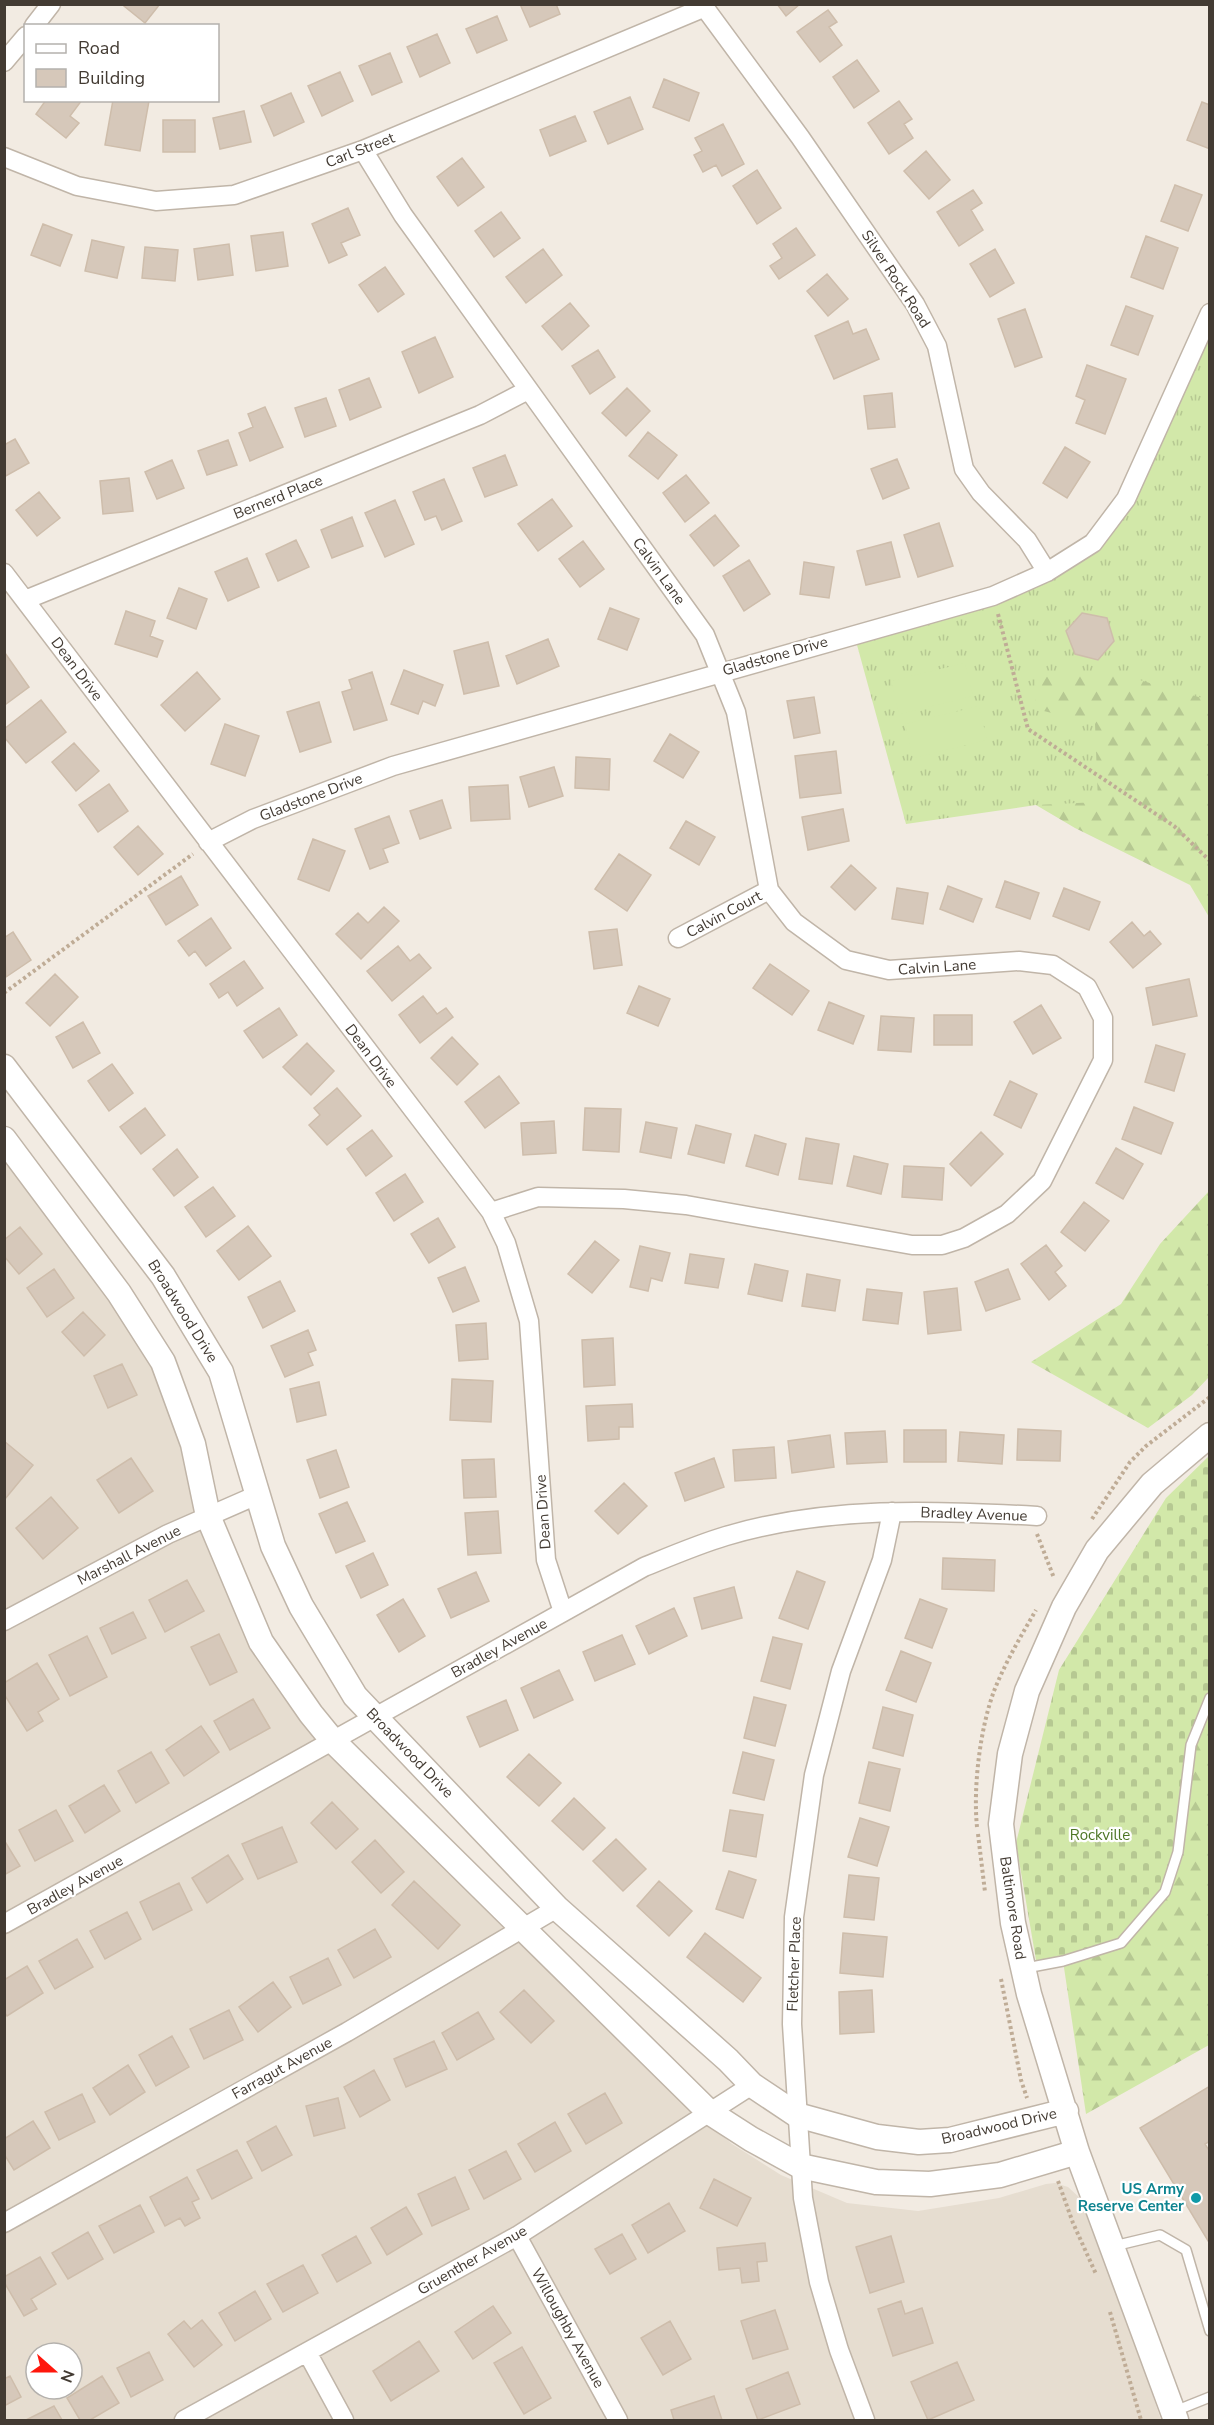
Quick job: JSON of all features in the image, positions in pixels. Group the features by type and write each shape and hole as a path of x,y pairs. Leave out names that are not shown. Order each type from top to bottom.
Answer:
{"street":[{"path":"36,24 51,4"},
{"name":"Carl Street","path":"4,157 77,186 156,201 234,195 363,150 703,6"},
{"name":"Silver Rock Road","path":"703,6 800,137 915,304 937,346 964,469 981,493 1027,540 1047,572"},
{"path":"4,62 24,38"},
{"name":"Calvin Lane","path":"363,150 403,215 705,635 736,712 770,890 794,922 846,960 889,970 1019,961 1053,965 1086,987 1103,1018 1103,1060 1042,1181 1007,1214 964,1238 942,1245 912,1245 686,1205 624,1199 538,1197 491,1212"},
{"name":"Gladstone Drive","path":"208,843 253,819 393,766 993,596 1047,572 1094,543 1126,499 1209,313"},
{"name":"Bernerd Place","path":"26,600 469,419 528,390"},
{"name":"Dean Drive","path":"4,573 491,1212 506,1243 529,1321 546,1560 563,1612"},
{"name":"Calvin Court","path":"678,938 770,890"},
{"name":"Broadwood Drive","path":"4,1066 163,1276 221,1372 273,1546 301,1606 355,1696 558,1908 728,2060 752,2085 797,2115 877,2137 919,2142 950,2140 1034,2117 1066,2111"},
{"path":"4,1139 119,1293 163,1362 193,1444 208,1516 261,1642 311,1714 333,1741 709,2112 800,2166 876,2182 930,2184 1000,2175 1077,2152"},
{"name":"Baltimore Road","path":"1174,2416 1077,2152 1029,1994 1013,1923 1001,1824 1010,1754 1027,1691 1064,1607 1097,1550 1152,1484 1209,1435"},
{"name":"Marshall Avenue","path":"7,1613 168,1534 257,1495"},
{"name":"Bradley Avenue","path":"4,1924 644,1567 727,1536 808,1518 892,1512 962,1512 1037,1516"},
{"name":"Fletcher Place","path":"865,2421 839,2350 819,2282 803,2198 792,2024 794,1917 814,1775 841,1671 882,1560 892,1512"},
{"name":"Farragut Avenue","path":"4,2223 347,2032 558,1908"},
{"name":"Gruenther Avenue","path":"184,2421 517,2236 752,2085"},
{"name":"Willoughby Avenue","path":"517,2236 618,2421"},
{"path":"307,2352 344,2421"}],"lane":[{"path":"1023,1968 1063,1960 1121,1943 1165,1892 1178,1852 1191,1745 1209,1698"},
{"path":"1112,2246 1160,2235 1186,2250 1209,2331"},
{"path":"1174,2416 1209,2397"}],"path":[{"path":"993,596 1028,729 1174,826 1209,861"},
{"path":"4,993 208,843"},
{"path":"1086,1528 1130,1462 1146,1446 1209,1397"},
{"path":"1037,1516 1035,1529 1054,1578"},
{"path":"1049,1587 1061,1568"},
{"path":"985,1895 976,1819 978,1772 985,1728 994,1692 1018,1641 1039,1605"},
{"path":"1000,1975 1021,2080 1034,2117"},
{"path":"1050,2159 1073,2223 1100,2283"},
{"path":"1108,2304 1141,2421"}],"shaded area":[{"path":"4,1153 160,1365 217,1553 344,1768 674,2094 732,2144 781,2175 847,2203 918,2211 999,2198 1046,2184 1055,2183 1068,2187 1081,2199 1093,2221 1161,2420 5,2420"}],"green space":[{"path":"1209,332 1209,861 1036,805 906,824 854,634 993,596 1093,543"},
{"path":"965,663 973,696 899,714 891,681"},
{"path":"1122,675 1209,700 1209,917 1190,885 1075,828 1036,805 1098,802 1095,724 1036,709 1035,677"},
{"path":"979,706 987,740 913,758 905,724"},
{"path":"1209,1191 1209,1377 1192,1395 1148,1428 1031,1362 1121,1304 1160,1244"},
{"name":"Rockville","path":"1209,1456 1209,1698 1191,1745 1178,1852 1165,1892 1121,1943 1037,1966 1016,1843 1059,1670 1166,1498"},
{"path":"1209,1698 1209,2045 1086,2114 1063,1961 1191,1745"}],"building":[{"path":"125,4 160,4 145,23 124,6"},
{"path":"520,4 556,4 560,14 530,27"},
{"path":"777,4 800,4 786,16"},
{"path":"828,10 837,22 829,27 842,45 820,62 797,32"},
{"path":"497,16 507,40 477,53 466,29"},
{"path":"437,34 450,63 420,77 407,47"},
{"path":"390,53 402,82 372,95 359,66"},
{"path":"857,60 879,91 854,108 833,77"},
{"path":"340,72 353,101 322,116 308,86"},
{"path":"664,79 699,93 689,121 653,107"},
{"path":"291,93 304,122 274,136 261,106"},
{"path":"630,97 643,129 608,144 594,112"},
{"path":"899,101 912,119 904,124 913,138 889,154 868,123"},
{"path":"45,102 80,102 70,116 79,123 66,138 36,114"},
{"path":"113,102 149,102 140,151 105,145"},
{"path":"1202,102 1210,105 1210,149 1187,140"},
{"path":"244,111 251,142 220,149 213,118"},
{"path":"575,116 586,141 550,156 540,130"},
{"path":"163,120 195,120 195,152 163,152"},
{"path":"723,124 744,164 722,176 716,165 703,172 694,155 702,151 695,138"},
{"path":"926,151 950,180 929,199 904,171"},
{"path":"462,158 484,187 458,206 437,177"},
{"path":"757,170 781,208 757,224 733,186"},
{"path":"1175,185 1202,195 1188,231 1161,221"},
{"path":"973,190 982,203 971,210 983,230 959,246 937,212"},
{"path":"348,208 360,235 341,243 347,255 329,263 312,224"},
{"path":"501,212 520,238 494,257 475,231"},
{"path":"43,224 72,235 60,266 31,255"},
{"path":"796,228 815,255 779,279 770,266 782,258 773,244"},
{"path":"283,232 288,266 256,271 251,236"},
{"path":"1146,236 1178,248 1163,289 1131,277"},
{"path":"92,240 124,247 117,278 85,271"},
{"path":"229,244 233,275 198,280 194,249"},
{"path":"145,247 178,250 175,281 142,278"},
{"path":"543,249 562,275 526,303 506,277"},
{"path":"995,249 1014,283 990,297 970,264"},
{"path":"385,267 404,294 378,312 359,285"},
{"path":"827,274 848,299 828,316 807,291"},
{"path":"570,303 589,326 562,350 542,326"},
{"path":"1126,306 1153,316 1138,355 1111,345"},
{"path":"1025,309 1042,357 1015,367 998,319"},
{"path":"848,321 853,334 866,329 879,359 834,379 815,336"},
{"path":"435,337 453,377 419,393 402,352"},
{"path":"598,350 615,377 590,394 572,366"},
{"path":"1087,365 1126,379 1105,434 1076,423 1085,400 1076,396"},
{"path":"369,378 381,407 350,420 339,390"},
{"path":"627,388 650,411 626,436 602,413"},
{"path":"892,393 895,427 868,429 864,396"},
{"path":"326,398 336,426 305,437 295,408"},
{"path":"265,407 283,447 250,461 239,433 253,427 248,414"},
{"path":"648,432 677,455 658,479 629,456"},
{"path":"15,439 29,463 4,477 4,445"},
{"path":"228,440 237,465 207,475 198,451"},
{"path":"1065,447 1090,462 1067,498 1043,483"},
{"path":"505,455 517,485 485,497 473,468"},
{"path":"897,459 909,488 883,499 871,469"},
{"path":"172,460 184,488 157,499 145,472"},
{"path":"686,475 709,503 685,522 663,493"},
{"path":"129,478 133,511 103,514 100,481"},
{"path":"444,479 462,521 442,530 436,516 425,520 413,492"},
{"path":"39,492 60,518 37,536 16,510"},
{"path":"552,499 572,526 538,551 518,524"},
{"path":"395,500 414,544 385,557 365,513"},
{"path":"715,515 739,546 714,566 690,535"},
{"path":"352,517 363,546 332,558 321,530"},
{"path":"939,523 953,566 918,577 904,535"},
{"path":"296,540 309,567 278,581 266,554"},
{"path":"583,541 604,569 580,587 559,559"},
{"path":"891,542 900,577 866,585 857,551"},
{"path":"247,558 259,587 228,601 215,572"},
{"path":"749,560 770,594 744,611 723,576"},
{"path":"804,562 834,567 829,598 800,594"},
{"path":"179,588 207,599 196,629 167,618"},
{"path":"610,608 639,619 627,650 598,639"},
{"path":"126,611 155,621 150,636 163,641 157,657 115,644"},
{"path":"1082,613 1107,618 1114,641 1098,660 1075,654 1066,631"},
{"path":"548,639 559,666 517,684 506,656"},
{"path":"488,642 499,686 464,694 454,651"},
{"path":"5,653 29,687 6,704 4,702"},
{"path":"404,670 443,685 435,706 423,701 418,714 391,704"},
{"path":"197,672 220,699 185,731 161,705"},
{"path":"372,672 387,720 354,730 342,692 352,689 349,680"},
{"path":"814,697 820,733 794,738 787,701"},
{"path":"41,700 66,732 26,763 4,737 4,729"},
{"path":"319,702 331,742 300,752 287,712"},
{"path":"225,724 259,736 245,776 211,764"},
{"path":"670,734 699,752 683,778 654,761"},
{"path":"74,743 99,771 76,791 52,762"},
{"path":"836,751 841,793 800,798 795,756"},
{"path":"576,757 610,759 609,790 575,788"},
{"path":"554,767 563,796 529,807 520,777"},
{"path":"109,784 128,811 98,832 79,805"},
{"path":"508,785 510,819 471,821 469,787"},
{"path":"442,800 451,828 420,839 410,811"},
{"path":"843,809 849,841 808,850 802,817"},
{"path":"389,816 399,843 383,849 388,862 370,869 355,829"},
{"path":"686,821 715,837 699,865 670,848"},
{"path":"138,826 163,854 138,875 114,847"},
{"path":"313,839 345,851 329,891 298,879"},
{"path":"619,854 651,875 627,911 595,889"},
{"path":"851,865 876,888 855,910 831,887"},
{"path":"181,876 198,905 166,925 148,896"},
{"path":"1005,881 1039,893 1030,919 996,907"},
{"path":"948,886 982,899 973,922 940,909"},
{"path":"897,888 928,893 923,924 892,919"},
{"path":"1064,888 1100,902 1089,930 1053,916"},
{"path":"384,907 399,921 361,959 336,934 358,913 368,923"},
{"path":"211,918 231,948 206,966 195,951 189,956 178,941"},
{"path":"1132,922 1144,936 1150,931 1161,944 1133,968 1110,942"},
{"path":"617,929 622,965 594,969 589,932"},
{"path":"13,932 31,960 6,977 4,938"},
{"path":"398,946 410,961 419,954 431,968 392,1001 367,971"},
{"path":"244,961 263,988 237,1006 228,992 219,998 210,984"},
{"path":"770,964 809,991 792,1015 753,988"},
{"path":"55,974 78,997 50,1026 26,1003"},
{"path":"1189,979 1197,1016 1153,1025 1146,988"},
{"path":"639,986 670,999 658,1026 627,1013"},
{"path":"423,996 437,1014 446,1008 453,1017 420,1043 399,1015"},
{"path":"829,1002 864,1016 853,1044 818,1030"},
{"path":"1041,1005 1061,1038 1033,1054 1014,1022"},
{"path":"279,1008 297,1035 263,1058 244,1031"},
{"path":"934,1015 972,1015 972,1045 934,1045"},
{"path":"881,1016 914,1018 911,1052 878,1050"},
{"path":"83,1022 100,1053 73,1068 56,1037"},
{"path":"452,1037 478,1064 457,1085 431,1058"},
{"path":"307,1043 334,1071 311,1095 283,1067"},
{"path":"1156,1045 1185,1054 1174,1091 1145,1082"},
{"path":"112,1064 133,1093 109,1111 88,1081"},
{"path":"499,1076 519,1103 485,1128 465,1102"},
{"path":"1010,1081 1037,1094 1021,1128 994,1115"},
{"path":"337,1088 361,1116 327,1145 309,1125 320,1115 314,1108"},
{"path":"1134,1107 1173,1123 1161,1154 1122,1139"},
{"path":"145,1108 165,1135 141,1154 120,1127"},
{"path":"585,1108 621,1109 619,1152 583,1150"},
{"path":"554,1121 556,1153 523,1155 521,1123"},
{"path":"646,1122 677,1128 671,1158 640,1152"},
{"path":"696,1125 731,1134 724,1163 688,1154"},
{"path":"372,1130 392,1156 366,1176 347,1149"},
{"path":"981,1132 1003,1154 971,1186 950,1164"},
{"path":"755,1135 786,1144 778,1175 746,1166"},
{"path":"806,1138 839,1144 832,1184 799,1179"},
{"path":"1116,1148 1143,1164 1123,1199 1096,1183"},
{"path":"177,1149 198,1177 174,1196 153,1169"},
{"path":"854,1156 888,1164 881,1194 847,1186"},
{"path":"904,1166 944,1168 942,1200 902,1197"},
{"path":"405,1174 423,1202 394,1221 376,1193"},
{"path":"213,1187 235,1216 206,1237 185,1207"},
{"path":"1084,1202 1109,1221 1085,1251 1061,1232"},
{"path":"438,1218 455,1247 429,1263 411,1234"},
{"path":"248,1226 271,1256 239,1280 217,1251"},
{"path":"20,1227 42,1254 19,1274 4,1256 4,1240"},
{"path":"595,1241 619,1260 592,1293 568,1274"},
{"path":"1046,1245 1062,1266 1055,1272 1066,1286 1049,1300 1021,1264"},
{"path":"640,1246 670,1253 662,1281 651,1278 648,1291 630,1287"},
{"path":"690,1254 724,1259 718,1288 685,1283"},
{"path":"755,1264 788,1271 782,1301 748,1294"},
{"path":"465,1267 479,1301 453,1312 438,1278"},
{"path":"54,1269 74,1298 47,1317 27,1288"},
{"path":"1008,1269 1020,1299 986,1311 975,1282"},
{"path":"807,1274 840,1280 835,1311 802,1306"},
{"path":"280,1281 295,1311 263,1328 248,1297"},
{"path":"957,1288 961,1330 928,1334 924,1292"},
{"path":"867,1289 902,1293 898,1324 863,1320"},
{"path":"83,1312 105,1335 84,1356 62,1332"},
{"path":"486,1323 488,1359 459,1361 456,1325"},
{"path":"308,1330 316,1350 308,1353 313,1365 285,1377 271,1346"},
{"path":"613,1338 615,1385 584,1387 582,1340"},
{"path":"122,1364 137,1395 108,1408 94,1376"},
{"path":"452,1379 493,1381 491,1422 450,1420"},
{"path":"319,1382 326,1415 297,1422 290,1389"},
{"path":"632,1404 633,1427 619,1427 619,1439 588,1441 586,1406"},
{"path":"1018,1429 1061,1431 1060,1461 1017,1460"},
{"path":"904,1430 946,1430 946,1462 904,1462"},
{"path":"885,1431 887,1462 847,1464 845,1433"},
{"path":"960,1432 1004,1435 1002,1464 958,1461"},
{"path":"830,1435 834,1467 792,1473 788,1441"},
{"path":"4,1441 33,1465 5,1499 4,1499"},
{"path":"774,1447 776,1478 735,1481 733,1450"},
{"path":"336,1450 349,1487 320,1498 307,1460"},
{"path":"131,1458 153,1491 119,1513 97,1480"},
{"path":"714,1458 724,1487 685,1501 675,1473"},
{"path":"494,1459 496,1497 464,1498 462,1460"},
{"path":"624,1483 647,1506 618,1534 595,1511"},
{"path":"51,1497 78,1528 43,1559 16,1528"},
{"path":"347,1502 365,1541 336,1553 319,1514"},
{"path":"498,1511 501,1553 468,1555 465,1513"},
{"path":"373,1553 388,1585 361,1598 346,1566"},
{"path":"943,1558 995,1560 994,1591 942,1589"},
{"path":"797,1571 825,1582 808,1629 779,1618"},
{"path":"476,1572 489,1601 451,1618 438,1589"},
{"path":"187,1580 204,1611 165,1632 149,1600"},
{"path":"734,1587 742,1618 702,1629 694,1598"},
{"path":"403,1599 425,1636 399,1652 377,1615"},
{"path":"920,1599 947,1609 932,1648 905,1638"},
{"path":"674,1608 687,1636 649,1654 636,1626"},
{"path":"133,1612 146,1638 112,1654 100,1628"},
{"path":"219,1634 237,1672 210,1685 191,1647"},
{"path":"622,1635 635,1664 595,1681 583,1652"},
{"path":"87,1636 107,1677 70,1696 49,1655"},
{"path":"773,1637 802,1644 790,1689 761,1681"},
{"path":"901,1651 931,1663 916,1702 886,1690"},
{"path":"37,1663 59,1699 38,1712 43,1721 27,1731 4,1694 4,1683"},
{"path":"559,1670 573,1700 534,1718 521,1688"},
{"path":"754,1697 786,1705 775,1746 744,1738"},
{"path":"253,1699 270,1728 230,1750 214,1721"},
{"path":"506,1700 518,1730 480,1747 467,1717"},
{"path":"883,1707 913,1715 903,1756 873,1748"},
{"path":"201,1726 219,1752 184,1776 166,1750"},
{"path":"151,1752 169,1783 136,1803 118,1771"},
{"path":"743,1752 774,1760 764,1800 733,1793"},
{"path":"529,1754 561,1783 539,1806 507,1777"},
{"path":"869,1762 900,1769 890,1811 859,1803"},
{"path":"104,1785 120,1811 85,1833 69,1806"},
{"path":"574,1798 605,1828 583,1850 552,1821"},
{"path":"332,1802 358,1829 336,1849 311,1823"},
{"path":"56,1810 73,1841 35,1861 19,1830"},
{"path":"730,1810 763,1815 756,1857 723,1851"},
{"path":"860,1818 889,1827 877,1866 848,1857"},
{"path":"282,1827 297,1862 258,1879 242,1844"},
{"path":"616,1839 646,1869 623,1891 593,1861"},
{"path":"4,1840 20,1866 4,1875"},
{"path":"375,1840 404,1872 381,1893 352,1862"},
{"path":"228,1855 243,1879 207,1903 192,1878"},
{"path":"729,1871 756,1880 743,1918 716,1909"},
{"path":"849,1875 879,1878 874,1920 844,1917"},
{"path":"414,1881 460,1925 438,1949 392,1905"},
{"path":"659,1881 692,1911 669,1936 637,1906"},
{"path":"179,1883 192,1910 153,1930 140,1902"},
{"path":"127,1912 141,1939 105,1959 90,1931"},
{"path":"375,1929 391,1957 354,1978 338,1950"},
{"path":"705,1933 761,1978 743,2002 687,1957"},
{"path":"843,1933 887,1937 883,1977 840,1973"},
{"path":"77,1939 93,1967 55,1989 39,1961"},
{"path":"328,1958 341,1985 303,2004 290,1977"},
{"path":"27,1966 43,1993 7,2016 4,2012 4,1980"},
{"path":"273,1982 291,2007 258,2032 239,2007"},
{"path":"524,1990 554,2021 531,2043 500,2012"},
{"path":"872,1990 874,2032 840,2034 839,1992"},
{"path":"229,2010 243,2040 204,2059 190,2029"},
{"path":"478,2012 494,2039 457,2060 442,2033"},
{"path":"172,2036 189,2067 156,2086 139,2055"},
{"path":"434,2041 447,2069 406,2087 394,2059"},
{"path":"128,2065 145,2092 110,2115 93,2088"},
{"path":"374,2070 390,2100 360,2117 344,2087"},
{"name":"US Army Reserve Center","path":"1210,2086 1210,2141 1205,2144 1210,2152 1210,2244 1140,2128"},
{"path":"605,2093 622,2123 586,2144 568,2114"},
{"path":"82,2094 95,2122 59,2140 45,2112"},
{"path":"338,2098 345,2128 314,2136 306,2106"},
{"path":"33,2121 50,2148 14,2170 4,2154 4,2139"},
{"path":"555,2122 571,2151 535,2172 518,2144"},
{"path":"276,2126 292,2155 262,2171 247,2142"},
{"path":"237,2150 252,2178 212,2199 197,2170"},
{"path":"506,2151 521,2179 484,2199 469,2170"},
{"path":"187,2177 199,2199 192,2202 200,2218 185,2226 180,2218 165,2226 150,2197"},
{"path":"455,2177 469,2209 432,2226 418,2194"},
{"path":"714,2179 751,2198 737,2226 700,2208"},
{"path":"669,2203 685,2231 648,2253 632,2225"},
{"path":"140,2205 154,2232 114,2253 99,2226"},
{"path":"406,2207 422,2234 387,2255 371,2228"},
{"path":"88,2232 103,2259 68,2279 52,2253"},
{"path":"622,2234 636,2259 610,2274 595,2249"},
{"path":"356,2236 371,2263 337,2282 322,2255"},
{"path":"891,2236 904,2282 870,2293 856,2247"},
{"path":"765,2243 767,2261 757,2262 759,2281 742,2283 740,2268 719,2270 717,2248"},
{"path":"40,2257 56,2284 31,2299 37,2309 24,2316 4,2282 4,2277"},
{"path":"303,2265 318,2293 283,2312 267,2284"},
{"path":"255,2291 271,2319 235,2341 219,2313"},
{"path":"901,2301 905,2314 922,2308 933,2343 893,2356 878,2309"},
{"path":"493,2306 511,2333 473,2359 455,2332"},
{"path":"775,2310 788,2349 753,2359 741,2321"},
{"path":"202,2320 222,2345 194,2367 168,2334 184,2321 191,2329"},
{"path":"670,2321 691,2359 663,2375 641,2338"},
{"path":"419,2341 439,2371 391,2401 373,2371"},
{"path":"522,2347 551,2398 524,2414 494,2363"},
{"path":"149,2352 163,2380 131,2397 117,2368"},
{"path":"957,2362 974,2400 928,2420 911,2382"},
{"path":"788,2372 800,2404 758,2420 746,2389"},
{"path":"10,2376 21,2397 4,2406 4,2379"},
{"path":"102,2376 119,2403 90,2420 80,2420 69,2401 84,2401 84,2387"},
{"path":"714,2396 722,2420 674,2420 671,2410"},
{"path":"54,2406 62,2420 26,2420"}],"place":[{"name":"US Army Reserve Center","path":"1196,2198"}]}
